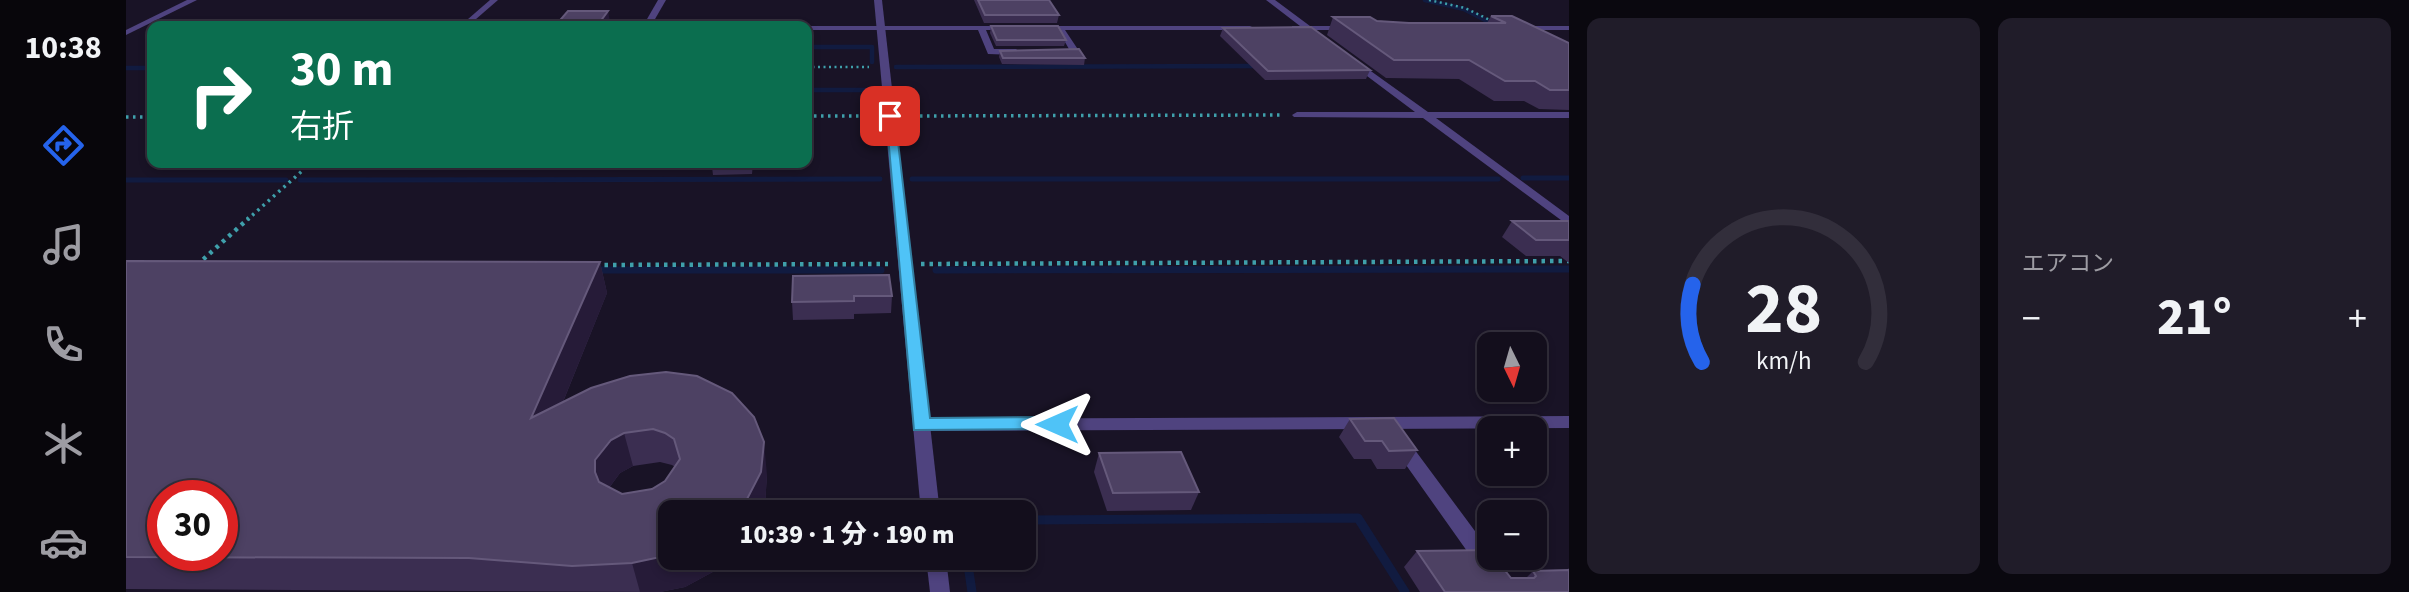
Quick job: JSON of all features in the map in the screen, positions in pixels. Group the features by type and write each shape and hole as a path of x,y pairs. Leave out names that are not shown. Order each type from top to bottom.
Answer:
{"street":[{"path":"148,21 193,0"},
{"path":"470,21 494,0"},
{"path":"650,21 662,0"},
{"path":"878,0 930,500"},
{"path":"1270,0 1319,36"},
{"path":"129,30 147,22"},
{"path":"1504,27 1569,28"},
{"path":"1504,27 1526,39"},
{"path":"812,28 1021,28"},
{"path":"981,28 991,52 1027,52"},
{"path":"1034,28 1267,28"},
{"path":"1051,52 1075,51 1060,28"},
{"path":"1281,28 1364,28"},
{"path":"129,30 147,29"},
{"path":"1340,52 1569,222"},
{"path":"1297,116 1569,116"},
{"path":"921,425 1569,422"},
{"path":"1385,423 1508,592"},
{"path":"937,570 940,592"}],"path":[{"path":"1429,0 1465,8 1504,27"},
{"path":"812,67 884,67"},
{"path":"812,116 1297,116"},
{"path":"126,117 147,117"},
{"path":"197,266 305,168"},
{"path":"586,265 1569,261"},
{"path":"185,266 210,266"}],"building":[{"path":"978,0 1049,0 1059,15 985,15"},
{"path":"568,11 608,11 601,21 559,21"},
{"path":"1491,16 1512,16 1569,43 1569,90 1550,90 1535,81 1505,81 1469,60 1394,60 1333,17 1370,17 1377,21 1409,23 1506,23"},
{"path":"991,26 1058,26 1066,40 997,40"},
{"path":"1311,27 1370,70 1268,71 1223,28"},
{"path":"1079,49 1085,58 1003,58 1000,51"},
{"path":"1512,221 1569,221 1569,240 1536,240"},
{"path":"126,261 600,262 531,418 591,388 630,376 666,372 697,376 732,393 754,417 764,442 761,472 747,500 658,500 658,558 632,563 572,566 469,558 238,557 238,480 147,480 147,557 126,557","holes":["653,429 674,439 680,459 665,481 652,489 622,494 599,482 595,472 595,460 611,440 624,433"]},
{"path":"889,275 892,296 854,296 854,301 792,302 793,276"},
{"path":"1394,418 1417,450 1389,451 1382,441 1365,441 1350,419"},
{"path":"1181,452 1199,492 1113,493 1099,453"},
{"path":"1477,550 1477,570 1505,570 1511,578 1534,578 1536,576 1533,571 1569,570 1569,592 1445,592 1417,551"}],"waterway":[{"path":"1425,0 1464,9 1489,22"},
{"path":"812,47 872,47 872,62"},
{"path":"896,67 1259,66"},
{"path":"126,68 147,68"},
{"path":"812,90 876,90"},
{"path":"1523,178 1569,178"},
{"path":"300,180 880,179"},
{"path":"912,179 1498,179"},
{"path":"126,180 286,180"},
{"path":"936,270 1569,269"},
{"path":"594,270 881,270"},
{"path":"1036,520 1358,518 1405,592"},
{"path":"969,570 972,592"}],"route":[{"path":"890,116 921,425 1057,424"}]}
